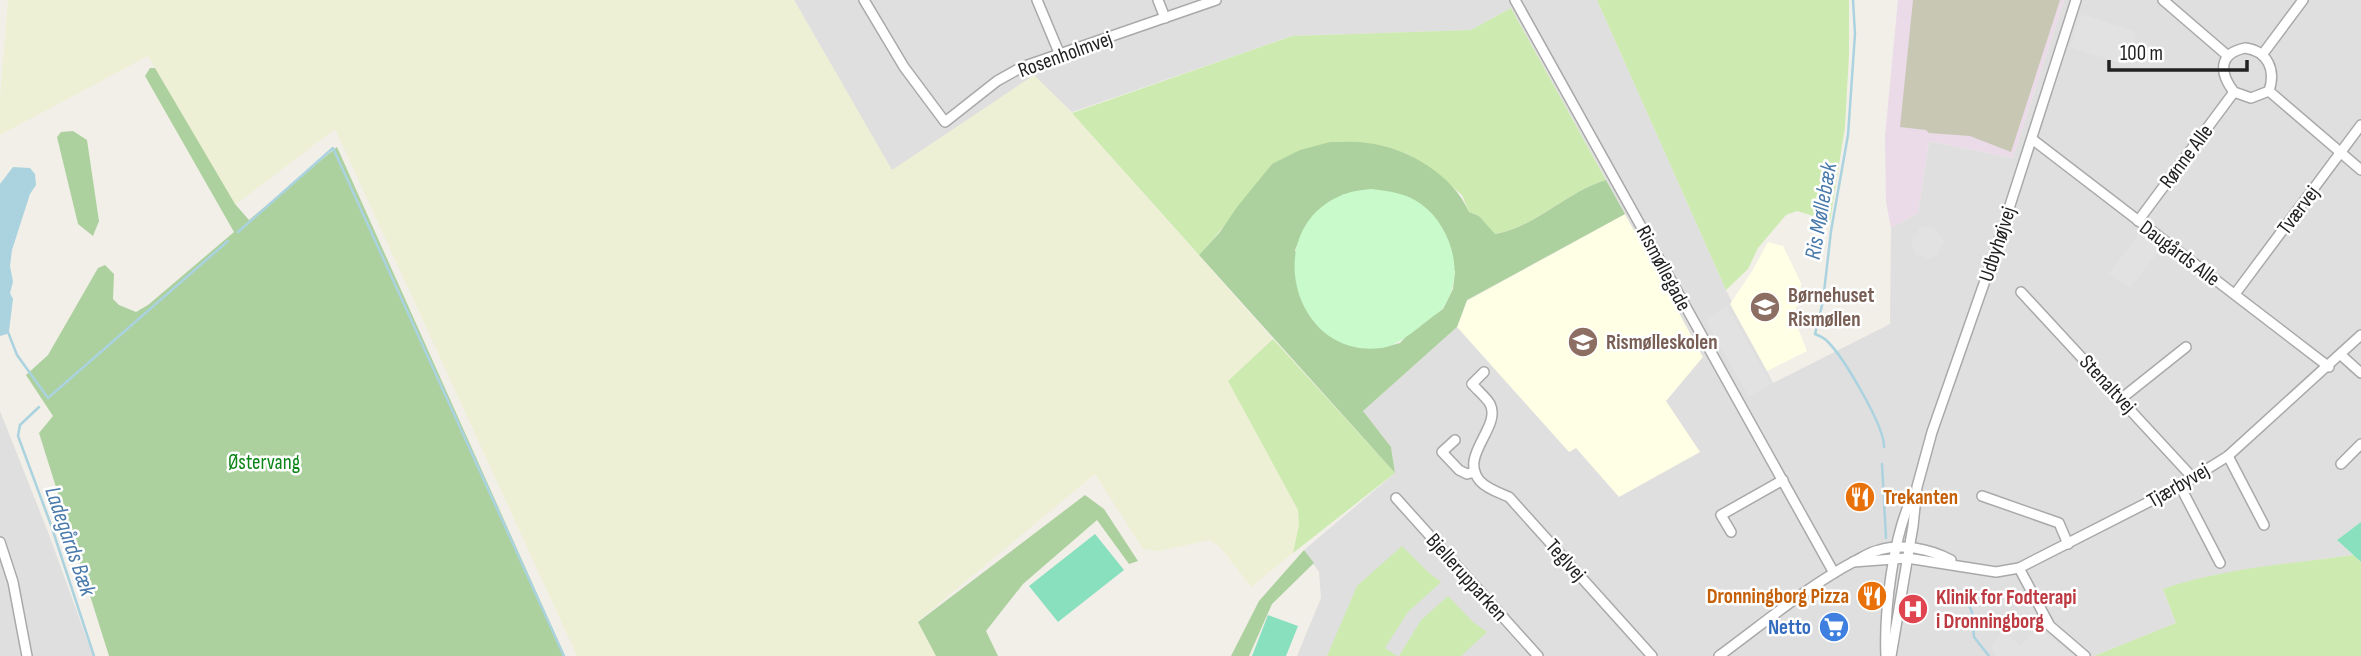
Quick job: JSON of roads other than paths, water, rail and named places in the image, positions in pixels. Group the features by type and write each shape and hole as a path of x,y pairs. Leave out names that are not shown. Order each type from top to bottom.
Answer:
{"street":[{"name":"Rosenholmvej","path":"864,0 904,67 944,122 997,81 1022,67 1216,0"},
{"path":"1037,0 1060,55"},
{"path":"1158,0 1165,18"},
{"name":"Rismøllegade","path":"1515,0 1834,573"},
{"name":"Udbyhøjvej","path":"1888,656 1908,553 1917,487 1932,432 2032,139 2076,0"},
{"path":"2163,0 2228,56"},
{"path":"2262,55 2303,0"},
{"path":"2245,48 2262,55 2269,61 2271,69 2273,80 2269,91 2252,98 2234,92 2223,74 2223,65 2228,56 2245,48"},
{"path":"2269,91 2361,170"},
{"name":"Rønne Alle","path":"2138,220 2234,92"},
{"name":"Tværvej","path":"2235,294 2361,125"},
{"name":"Daugårds Alle","path":"2032,139 2329,367"},
{"name":"Stenaltvej","path":"2021,292 2122,398 2193,478"},
{"name":"Tjærbyvej","path":"1834,573 1853,562 1896,553 1908,553 1996,572 2019,568 2180,486 2228,456 2329,367 2361,335"},
{"path":"2122,398 2186,347"},
{"path":"2342,355 2361,373"},
{"path":"1475,471 1474,458 1492,417 1490,405 1472,384 1484,372"},
{"name":"Teglvej","path":"1455,440 1442,452 1460,470 1467,474 1475,471 1480,481 1509,497 1652,656"},
{"path":"2341,464 2361,444"},
{"path":"2228,456 2264,525"},
{"path":"1731,532 1721,515 1783,480"},
{"path":"2180,486 2220,563"},
{"name":"Udbyhøjvej","path":"1888,656 1891,581 1906,510 1917,487"},
{"path":"1982,496 2059,523 2068,544"},
{"name":"Bjellerupparken","path":"1396,498 1538,656"},
{"path":"0,542 13,582 27,656"},
{"path":"2019,568 2050,626 2085,656"},
{"path":"1718,656 1834,573"}],"water":[{"path":"13,167 30,168 35,174 36,185 30,194 12,250 10,266 13,282 10,293 13,299 9,331 0,336 0,184"}],"waterway":[{"name":"Ris Møllebæk","path":"1853,0 1855,34 1848,135 1831,231 1823,301 1815,334 1835,350 1853,377 1878,424 1884,447"},
{"path":"238,232 333,148 564,656"},
{"path":"8,332 17,355 48,398 228,241"},
{"name":"Ladegårds Bæk","path":"39,407 20,425 18,436 51,525 94,656"},
{"name":"Ris Møllebæk","path":"1882,464 1886,538"},
{"name":"Ris Møllebæk","path":"1959,592 1964,594 1972,612 1974,637 1989,656"}],"place":[{"name":"Børnehuset Rismøllen","path":"1765,307"},
{"name":"Rismølleskolen","path":"1583,342"},
{"name":"Trekanten","path":"1860,497"},
{"name":"Dronningborg Pizza","path":"1872,596"},
{"name":"Klinik for Fodterapi i Dronningborg","path":"1913,609"},
{"name":"Netto","path":"1834,627"}],"park label":[{"name":"Østervang","path":"264,462"}]}
